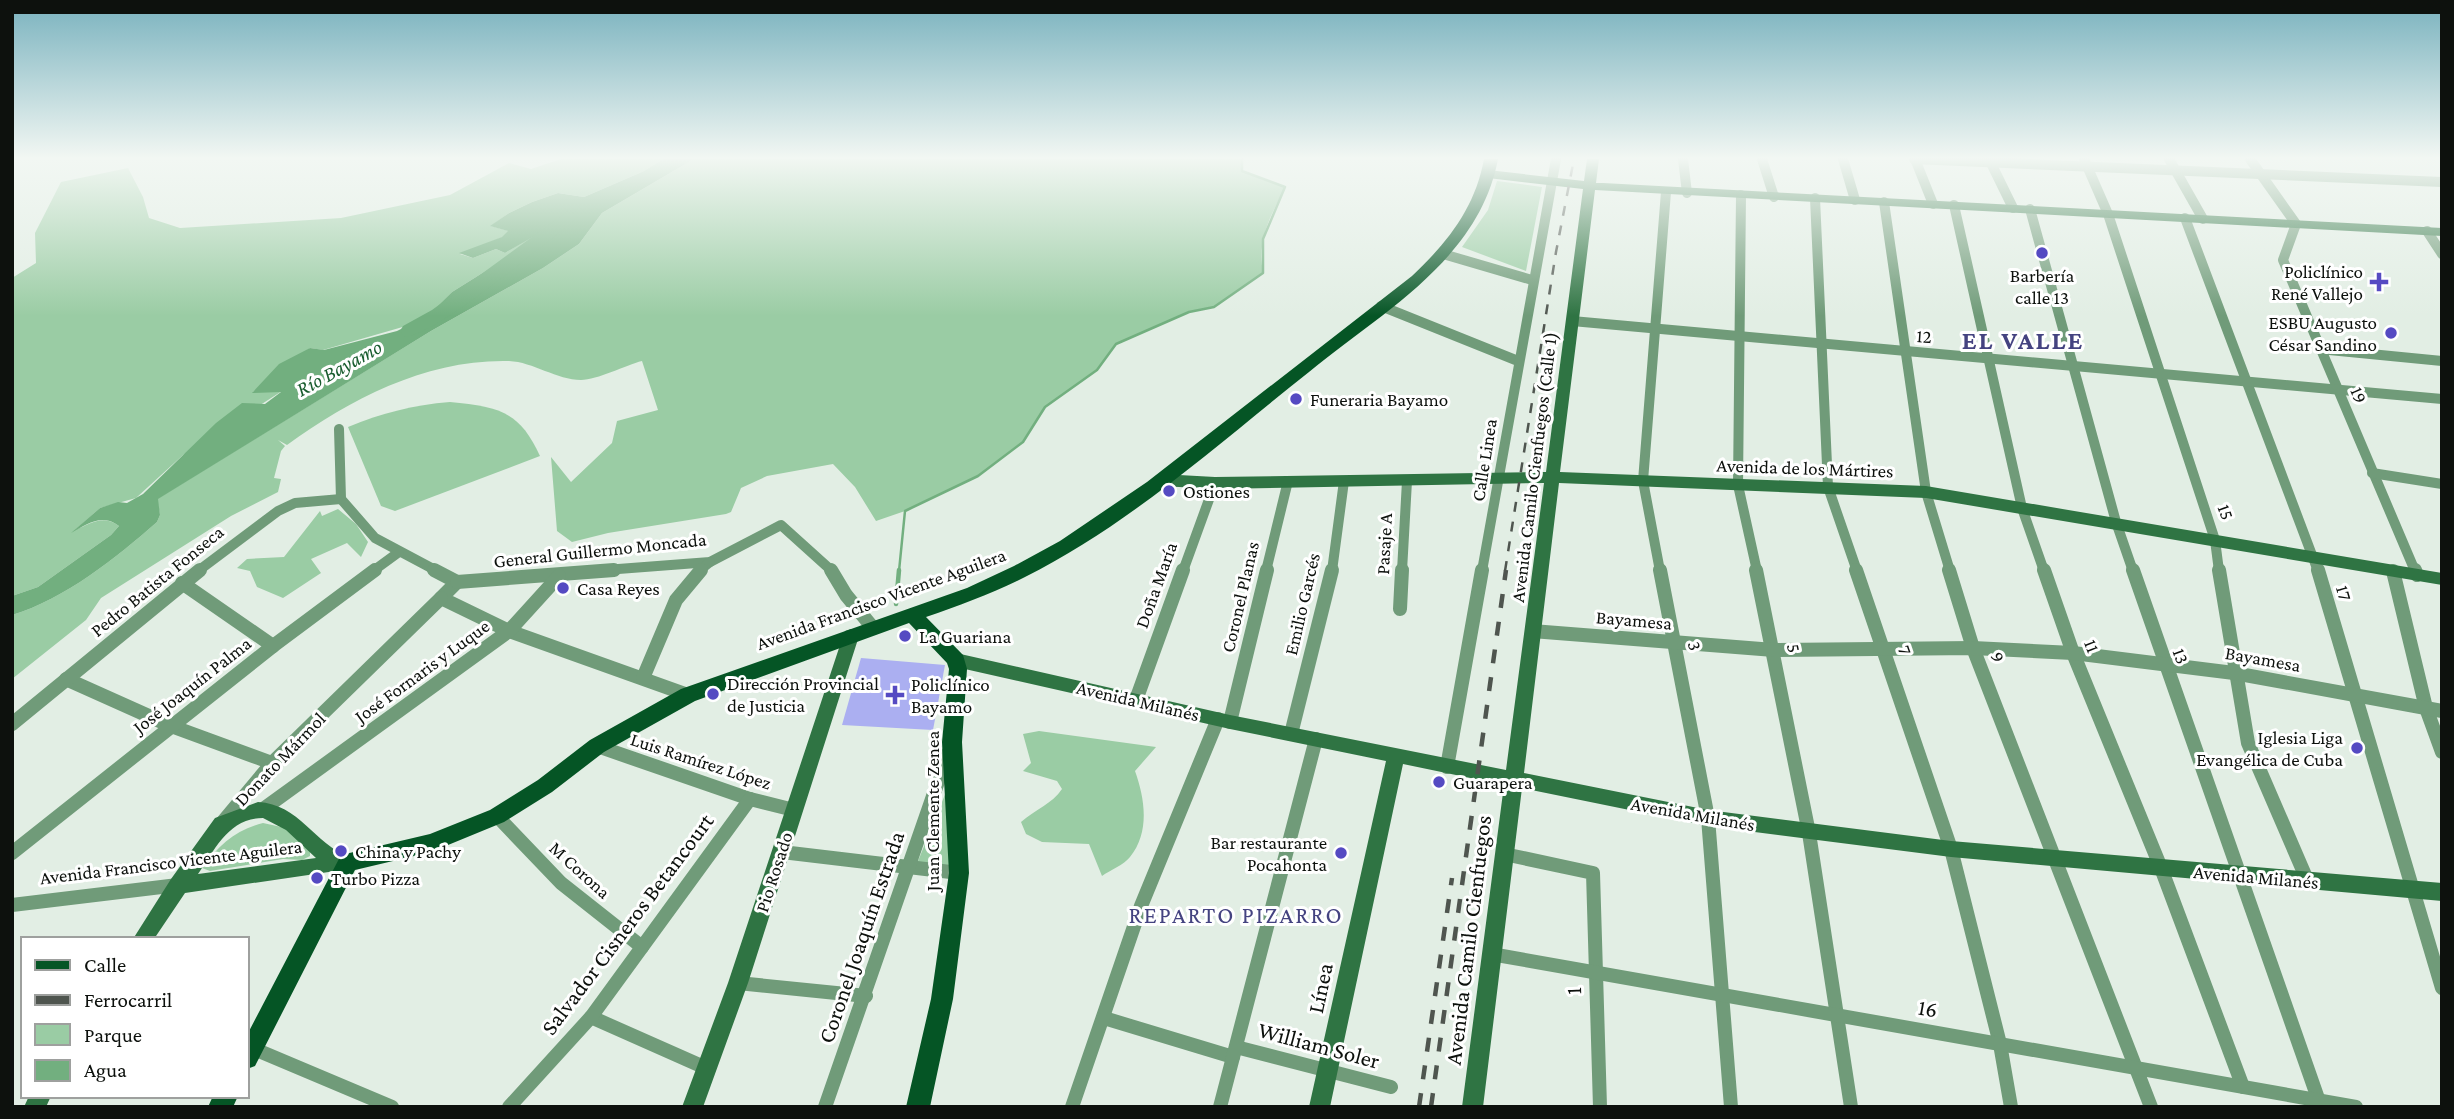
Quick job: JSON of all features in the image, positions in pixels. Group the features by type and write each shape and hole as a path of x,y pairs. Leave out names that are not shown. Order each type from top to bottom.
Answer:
{"main road":[{"name":"Avenida Francisco Vicente Aguilera","path":"341,863 431,843 497,816 597,746 688,695 974,593 1034,565 1068,545 1161,480 1381,306 1443,254 1474,211"},
{"path":"912,614 956,660"},
{"name":"Juan Clemente Zenea","path":"918,1107 942,999 959,873 952,741 958,669 956,660"},
{"path":"249,1053 341,863"}],"street":[{"name":"Calle Linea","path":"1447,767 1545,211"},
{"name":"Avenida Camilo Cienfuegos (Calle 1)","path":"1511,780 1586,211"},
{"name":"3","path":"1665,211 1643,481 1707,818 1731,1107"},
{"name":"5","path":"1741,211 1738,485 1774,650 1809,833 1851,1107"},
{"name":"7","path":"1815,211 1828,487 1885,648 1951,849 2000,1044 2011,1107"},
{"name":"9","path":"1885,211 1926,492 1973,648 2057,857 2151,1107"},
{"name":"11","path":"1955,211 2022,508 2073,653 2161,868 2243,1087"},
{"name":"13","path":"2032,211 2071,365 2116,522 2163,663 2320,1103"},
{"path":"2065,211 2442,232"},
{"name":"15","path":"2107,211 2158,374 2215,540 2234,673 2248,743 2308,882"},
{"path":"2199,211 2203,219"},
{"path":"2287,211 2296,224"},
{"name":"17","path":"2185,218 2314,557 2410,889 2442,988"},
{"name":"19","path":"2296,224 2283,260 2336,390 2417,575"},
{"path":"2427,231 2442,254"},
{"path":"1443,254 1532,280"},
{"path":"1381,306 1518,361"},
{"name":"12","path":"1572,321 2442,399"},
{"path":"2319,349 2442,361"},
{"path":"339,429 341,499 375,538 457,582"},
{"path":"2372,473 2442,484"},
{"name":"Avenida de los Mártires","path":"1161,480 1214,483 1499,477 1926,492 2442,579"},
{"name":"Coronel Planas","path":"1072,1107 1141,906 1224,721 1288,481"},
{"name":"Emilio Garcés","path":"1291,734 1333,566 1344,481"},
{"name":"Pasaje A","path":"1400,610 1407,481"},
{"name":"Doña María","path":"1136,700 1214,483"},
{"name":"Pedro Batista Fonseca","path":"12,724 182,583 278,511 295,503 341,499"},
{"name":"General Guillermo Moncada","path":"457,582 710,562 781,525 830,568 873,628"},
{"name":"José Joaquín Palma","path":"12,853 273,646 399,552"},
{"path":"643,678 678,595 689,578 710,562"},
{"path":"2393,570 2426,708 2442,752"},
{"name":"José Fornaris y Luque","path":"262,810 509,631 559,576"},
{"name":"Donato Mármol","path":"144,937 221,824 272,763 457,582"},
{"path":"182,583 273,646"},
{"path":"441,598 509,631 688,695"},
{"name":"Bayamesa","path":"1532,631 1774,650 1973,648 2073,653 2234,673 2442,711"},
{"name":"Pio Rosado","path":"692,1107 738,983 852,636"},
{"name":"Avenida Milanés","path":"956,660 1224,721 1707,818 1951,849 2057,857 2239,877 2442,892"},
{"path":"66,679 171,726 272,763"},
{"path":"1220,1107 1316,739"},
{"name":"Coronel Joaquín Estrada","path":"825,1107 866,996 952,741"},
{"name":"Luis Ramírez López","path":"597,746 750,799 794,810"},
{"name":"Línea","path":"1319,1107 1396,756"},
{"name":"Avenida Camilo Cienfuegos","path":"1472,1107 1511,780"},
{"name":"Salvador Cisneros Betancourt","path":"509,1107 591,1017 750,799"},
{"name":"Avenida Francisco Vicente Aguilera","path":"221,824 262,810 291,824 341,863"},
{"name":"M Corona","path":"497,816 561,883 642,947"},
{"path":"782,852 959,873"},
{"name":"1","path":"1504,854 1593,873 1600,1107"},
{"name":"Avenida Francisco Vicente Aguilera","path":"12,905 341,863"},
{"name":"16","path":"1491,954 2243,1087 2320,1103 2357,1107"},
{"path":"738,983 866,996"},
{"path":"591,1017 706,1068"},
{"name":"William Soler","path":"1104,1018 1234,1052 1327,1068 1391,1087"},
{"path":"249,1053 392,1107"}],"green space":[{"path":"46,211 147,211 149,218 180,228 341,218 373,211 513,211 491,226 509,231 503,237 460,254 473,258 496,249 505,253 538,233 545,234 498,270 492,267 452,292 431,314 413,324 323,350 310,348 253,392 282,391 183,455 136,498 100,508 75,530 102,520 119,526 111,535 38,587 12,596 12,278 36,263 35,233"},
{"path":"1274,211 1263,239 1263,273 1214,307 1189,312 1116,344 1097,370 1045,407 1023,442 978,476 905,511 876,521 855,487 833,464 767,476 741,488 731,512 726,514 608,533 572,542 557,531 551,457 571,482 612,443 617,421 658,410 642,361 595,378 581,380 509,361 449,367 420,374 364,397 287,445 278,440 285,446 281,451 274,478 281,479 278,492 231,516 101,598 86,620 12,679 12,615 70,588 124,549 157,522 160,515 157,499 431,331 543,268 579,244 602,213"},
{"path":"1487,211 1537,211 1526,271 1462,247"},
{"path":"450,402 494,409 515,420 524,429 540,456 395,511 381,506 348,427 398,410"},
{"path":"338,509 356,524 368,542 361,557 347,543 311,559 321,573 283,598 257,587 250,571 237,568 247,559 284,557 320,511 322,516"},
{"path":"1039,731 1156,747 1135,771 1144,815 1141,837 1127,860 1102,876 1089,844 1042,842 1026,834 1021,822 1049,803 1062,789 1057,781 1023,771 1031,763 1023,734"},
{"path":"946,792 952,871 916,866"},
{"path":"263,823 286,828 310,850 310,856 302,860 283,859 210,871 202,868 228,840"}],"water":[{"path":"605,211 579,244 543,268 431,331 158,499 160,515 157,522 125,549 70,588 12,615 12,596 38,587 111,535 119,526 101,520 71,533 100,508 118,502 127,503 143,494 216,423 242,403 265,404 281,392 252,393 279,364 310,348 324,350 397,331 431,314 445,318 433,311 452,292 492,267 499,270 544,235 538,234 505,253 496,249 473,258 459,253 502,237 508,231 490,226 509,213"}],"building":[{"name":"Policlínico Bayamo","path":"861,658 945,665 933,730 842,725"}],"waterway":[{"path":"899,571 905,511 978,476 1023,442 1045,407 1097,370 1116,344 1189,312 1214,307 1263,273 1263,239 1275,211"},
{"name":"Río Bayamo","path":"410,331 439,315 569,216"},
{"path":"896,604 899,570"}],"railway":[{"path":"1505,571 1564,211"},
{"path":"1431,1107 1506,570"},
{"path":"1419,1107 1452,878"}],"place":[{"name":"Barbería calle 13","path":"2042,253"},
{"name":"Policlínico René Vallejo","path":"2379,282"},
{"name":"ESBU Augusto César Sandino","path":"2391,333"},
{"name":"Funeraria Bayamo","path":"1296,399"},
{"name":"Ostiones","path":"1169,491"},
{"name":"Casa Reyes","path":"563,588"},
{"name":"La Guariana","path":"905,636"},
{"name":"Dirección Provincial de Justicia","path":"713,694"},
{"name":"Policlínico Bayamo","path":"895,695"},
{"name":"Iglesia Liga Evangélica de Cuba","path":"2357,748"},
{"name":"Guarapera","path":"1439,782"},
{"name":"China y Pachy","path":"341,851"},
{"name":"Bar restaurante Pocahonta","path":"1341,853"},
{"name":"Turbo Pizza","path":"317,878"}],"district":[{"name":"EL VALLE","path":"2023,340"},
{"name":"REPARTO PIZARRO","path":"1236,914"}]}
